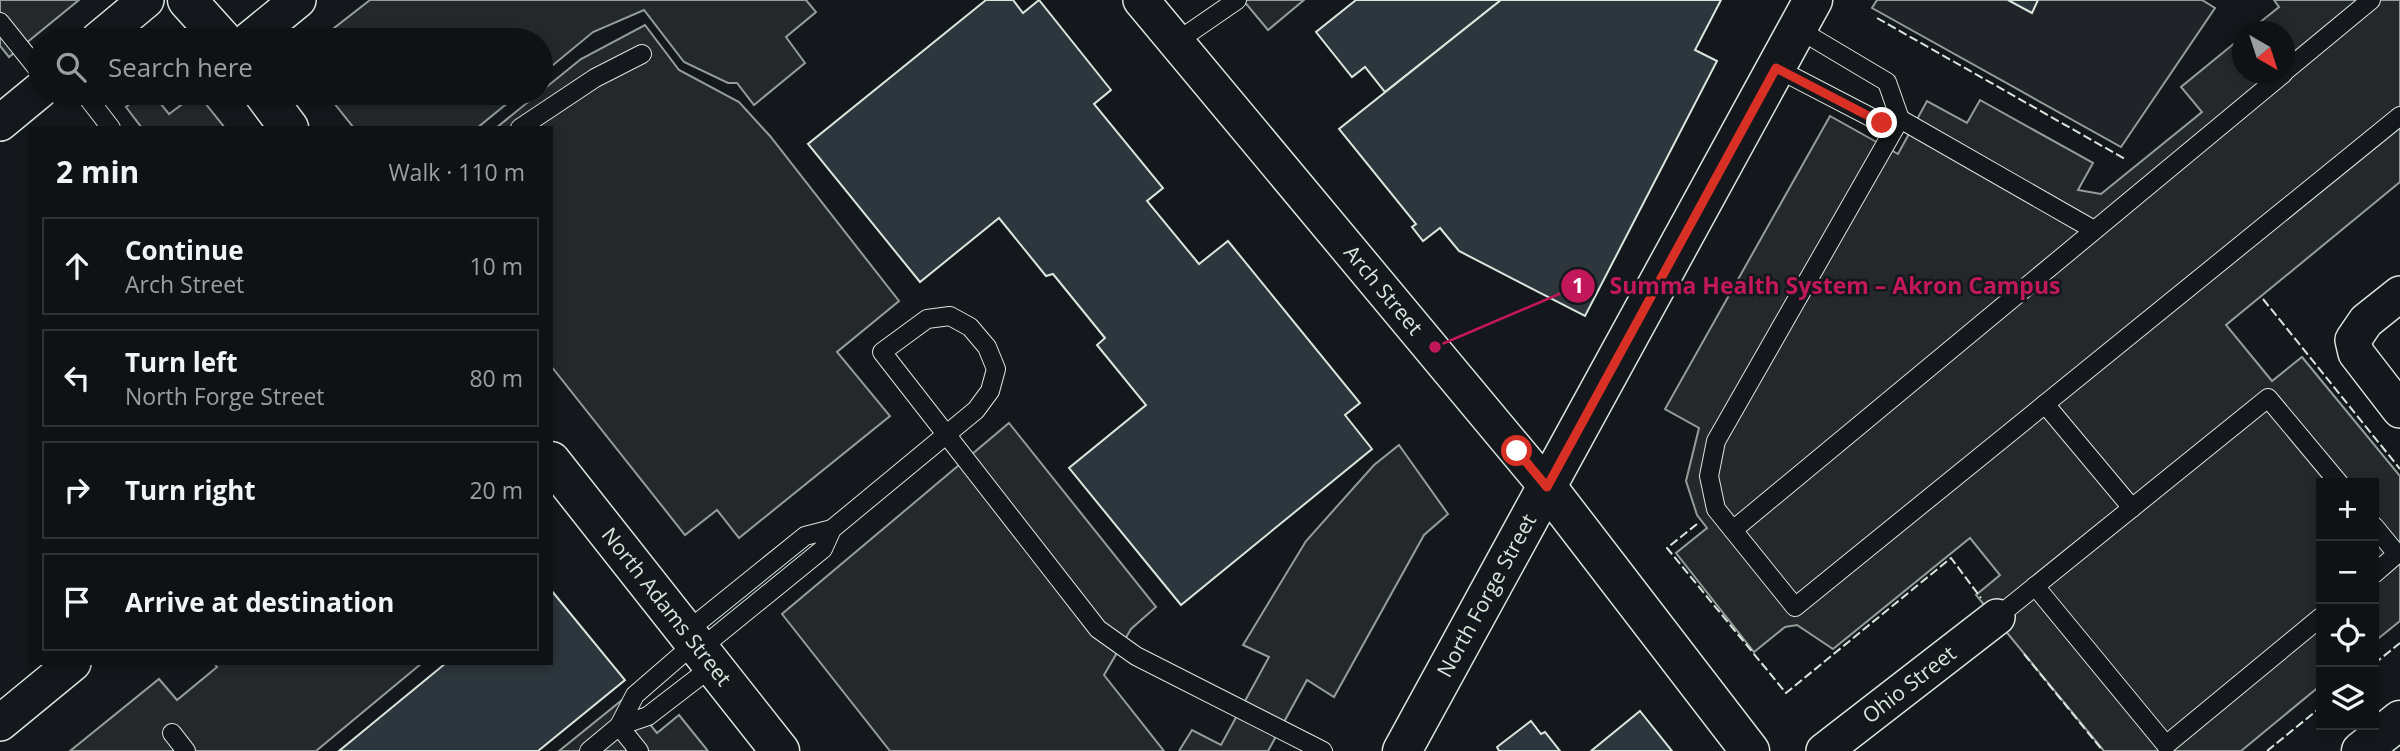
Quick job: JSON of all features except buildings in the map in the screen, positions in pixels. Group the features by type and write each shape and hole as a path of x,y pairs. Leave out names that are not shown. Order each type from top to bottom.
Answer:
{"street":[{"path":"113,28 146,0"},
{"path":"187,0 212,28"},
{"path":"264,28 298,0"},
{"name":"Arch Street","path":"1140,0 1547,487 1750,751"},
{"name":"North Forge Street","path":"1402,751 1805,14"},
{"path":"0,124 28,100"},
{"path":"273,105 288,126"},
{"path":"2400,294 2366,321 2353,340 2356,353 2400,410"},
{"name":"North Adams Street","path":"553,464 780,751"},
{"name":"Ohio Street","path":"1824,751 1997,617"},
{"path":"0,723 71,665"},
{"path":"2361,751 2400,720"}],"lane":[{"path":"1176,42 1237,0"},
{"path":"2295,64 2371,0"},
{"path":"1805,14 1887,82 1900,118 2094,230"},
{"path":"0,22 28,57"},
{"path":"523,126 595,78 642,54"},
{"path":"1776,68 1882,123 1900,118"},
{"path":"1733,530 2271,84"},
{"path":"93,105 109,126"},
{"path":"1900,118 1716,441 1709,477 1716,509 1795,607 2400,116"},
{"path":"589,751 619,726 648,716 699,648 805,536 832,529 947,434 976,410 990,391 996,369 987,346 970,327 950,316 926,319 882,352 947,434 1098,629 1136,656 1323,751"},
{"path":"1997,617 2269,398 2335,478"},
{"path":"2045,404 2132,508"},
{"path":"2379,532 2397,554 2379,570"},
{"path":"2035,586 2166,745 2316,621"},
{"path":"619,726 635,695 699,648"},
{"path":"619,726 639,751"},
{"path":"172,733 186,751"}],"shaded area":[{"path":"0,0 79,0 45,28 28,28 28,42 9,57 0,46"},
{"path":"370,0 806,0 816,12 786,37 805,63 754,105 737,83 728,83 684,62 644,10 593,32 553,65 553,28 334,28"},
{"path":"1243,0 1304,0 1268,30"},
{"path":"1877,0 2202,0 2215,8 2121,147 1872,8"},
{"path":"2274,0 2400,0 2400,182 2226,325 2272,381 2302,357 2400,476 2400,621 2379,638 2379,478 2316,478 2316,689 2241,751 2104,751 1976,595 2000,575 1970,538 1833,649 1797,625 1785,627 1754,652 1676,553 1707,528 1697,515 1686,481 1699,428 1665,409 1830,116 1898,154 1927,101 1967,123 1980,100 2093,163 2078,190 2101,194 2202,112 2181,87 2232,45 2232,84 2295,84 2295,21 2262,21 2279,7"},
{"path":"645,25 679,70 739,102 770,136 899,301 837,352 890,416 739,538 717,510 685,535 553,369 553,126 498,126 524,105 553,105 553,82 581,59"},
{"path":"162,105 169,114 181,105 207,105 223,126 140,126 126,107"},
{"path":"336,105 505,105 479,126 352,126"},
{"path":"1009,423 1156,607 1131,629 1104,675 1164,751 890,751 782,614"},
{"path":"1399,445 1448,514 1424,535 1334,697 1307,680 1268,751 1179,751 1192,730 1221,745 1269,657 1243,645 1306,541 1374,465"},
{"path":"216,665 420,665 316,751 70,751 159,679 177,700 217,667"},
{"path":"627,696 657,733 679,715 708,751 559,751"}],"fence":[{"path":"1877,18 2125,159"},
{"path":"2263,299 2400,469"},
{"path":"1697,524 1667,548 1786,693 1951,558 1981,598"},
{"path":"2379,660 2400,643"},
{"path":"2024,654 2103,751"},
{"path":"2267,751 2316,711"}],"place":[{"name":"Summa Health System – Akron Campus","path":"1435,347"}],"route":[{"path":"1517,451 1547,487 1776,68 1882,123"}]}
